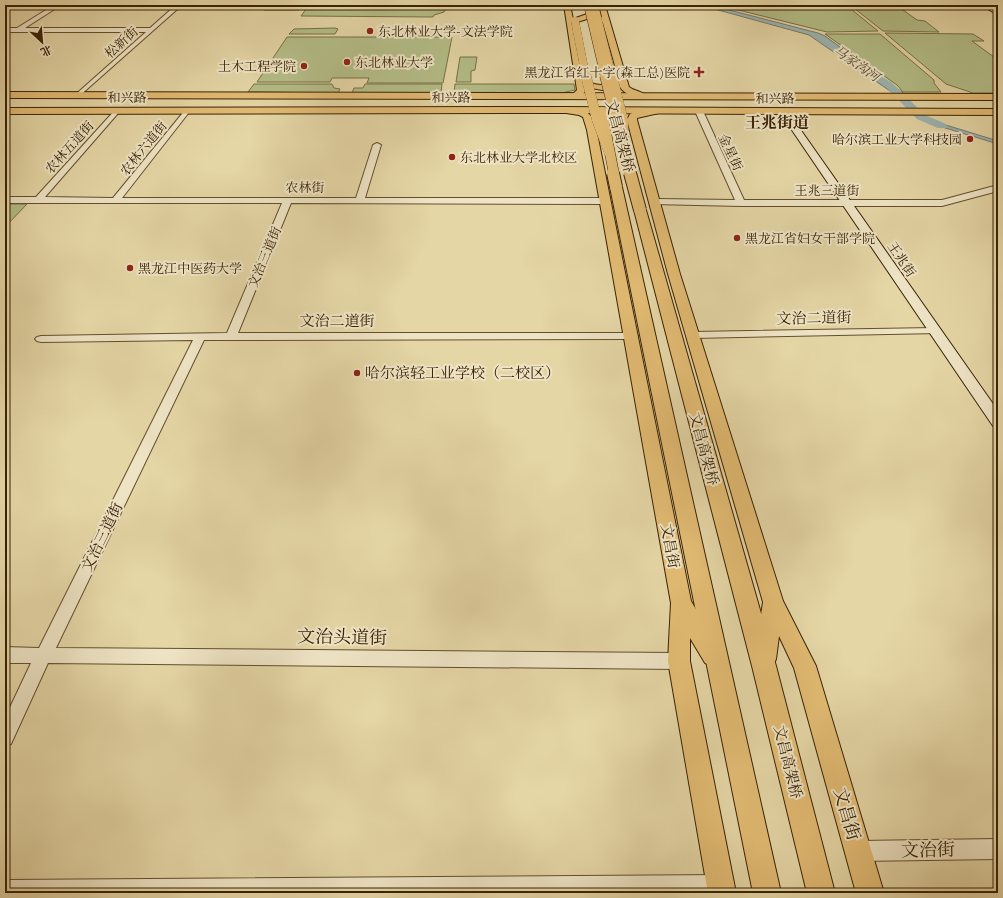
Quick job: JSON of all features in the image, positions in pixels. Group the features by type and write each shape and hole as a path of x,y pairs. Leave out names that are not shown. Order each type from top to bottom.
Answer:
{"highway":[{"name":"文昌高架桥","path":"580,5 604,120 616,187 717,663 768,893"},
{"name":"文昌高架桥","path":"588,5 615,120 625,151 647,206 647,242 764,666 821,893"},
{"name":"和兴路","path":"5,95 772,97 889,104"},
{"path":"5,100 82,96"},
{"path":"566,97 681,101"},
{"path":"751,101 772,97"},
{"path":"926,104 985,97 998,97"},
{"path":"5,100 751,101 889,104 998,101"},
{"name":"和兴路","path":"5,107 889,104"},
{"name":"和兴路","path":"5,111 783,111 889,104"},
{"path":"889,104 926,104 998,108"},
{"path":"926,104 998,112"},
{"path":"5,107 60,111"}],"main road":[{"path":"594,5 622,120 625,151"},
{"path":"602,5 626,90 642,96"},
{"path":"984,5 998,12"},
{"path":"989,5 998,12"},
{"path":"566,97 581,93 582,91 568,6"},
{"path":"607,22 599,18 592,17 575,20 589,92 597,120 609,152"},
{"path":"580,81 589,86 602,87 617,85 623,80"},
{"name":"文昌街","path":"563,110 586,114 590,118 681,603 679,661 721,889"},
{"path":"656,111 640,113 633,116 632,120 647,206 674,274 773,602 764,666"},
{"name":"王兆街","path":"783,111 998,422"},
{"path":"592,130 597,125 607,123 626,124 634,129"},
{"path":"620,274 628,242"},
{"path":"647,242 674,274"},
{"name":"文昌街","path":"773,602 805,666 870,893"},
{"path":"681,603 717,663"}],"street":[{"path":"5,38 58,5"},
{"name":"松新街","path":"82,96 179,5"},
{"path":"5,30 151,30"},
{"name":"农林五道街","path":"38,200 118,110"},
{"name":"农林六道街","path":"116,200 188,110"},
{"name":"金星街","path":"699,111 741,203"},
{"path":"360,200 377,145"},
{"name":"王兆三道街","path":"647,206 741,203 942,203 998,188"},
{"name":"农林街","path":"5,200 605,201"},
{"name":"文治三道街","path":"231,336 288,200"},
{"name":"文治二道街","path":"693,335 935,331"},
{"name":"文治二道街","path":"41,339 231,336 632,336"},
{"name":"文治三道街","path":"5,738 44,654 200,337"},
{"name":"文治头道街","path":"5,655 44,654 679,661"},
{"name":"文治街","path":"858,851 998,849"},
{"path":"5,890 721,889"}],"green space":[{"path":"268,5 303,5 299,10 264,10"},
{"path":"309,5 446,5 447,8 444,12 434,15 433,17 301,16"},
{"path":"718,5 846,5 878,31 827,32"},
{"path":"850,5 896,5 917,20 925,21 939,32 883,31"},
{"path":"294,29 338,29 335,34 289,34"},
{"path":"885,33 973,34 984,41 972,41 998,60 998,93 973,93 946,84"},
{"path":"825,34 880,34 934,80 934,83 941,92 903,92 897,85"},
{"path":"287,37 452,37 443,83 367,83 369,78 332,78 330,82 257,82"},
{"path":"460,57 477,57 475,70 471,71 471,82 456,82"},
{"path":"254,84 332,84 334,88 340,89 338,93 248,92"},
{"path":"365,84 442,84 441,93 352,93 354,88 363,88"},
{"path":"455,84 574,84 575,90 561,93 454,93"},
{"path":"5,204 27,204 5,227"}],"water":[{"path":"700,5 710,5 825,36 903,93 893,93 809,35"},
{"path":"916,115 923,115 936,122 998,141 998,144 939,126"}],"waterway":[{"name":"马家沟河","path":"877,77 888,84 921,117 942,126"}],"place":[{"name":"东北林业大学-文法学院","path":"370,31"},
{"name":"东北林业大学","path":"347,62"},
{"name":"土木工程学院","path":"304,66"},
{"name":"黑龙江省红十字(森工总)医院","path":"699,72"},
{"name":"哈尔滨工业大学科技园","path":"970,139"},
{"name":"东北林业大学北校区","path":"452,157"},
{"name":"黑龙江省妇女干部学院","path":"737,238"},
{"name":"黑龙江中医药大学","path":"130,268"},
{"name":"哈尔滨轻工业学校（二校区）","path":"357,373"}],"district":[{"name":"王兆街道","path":"777,122"}]}
